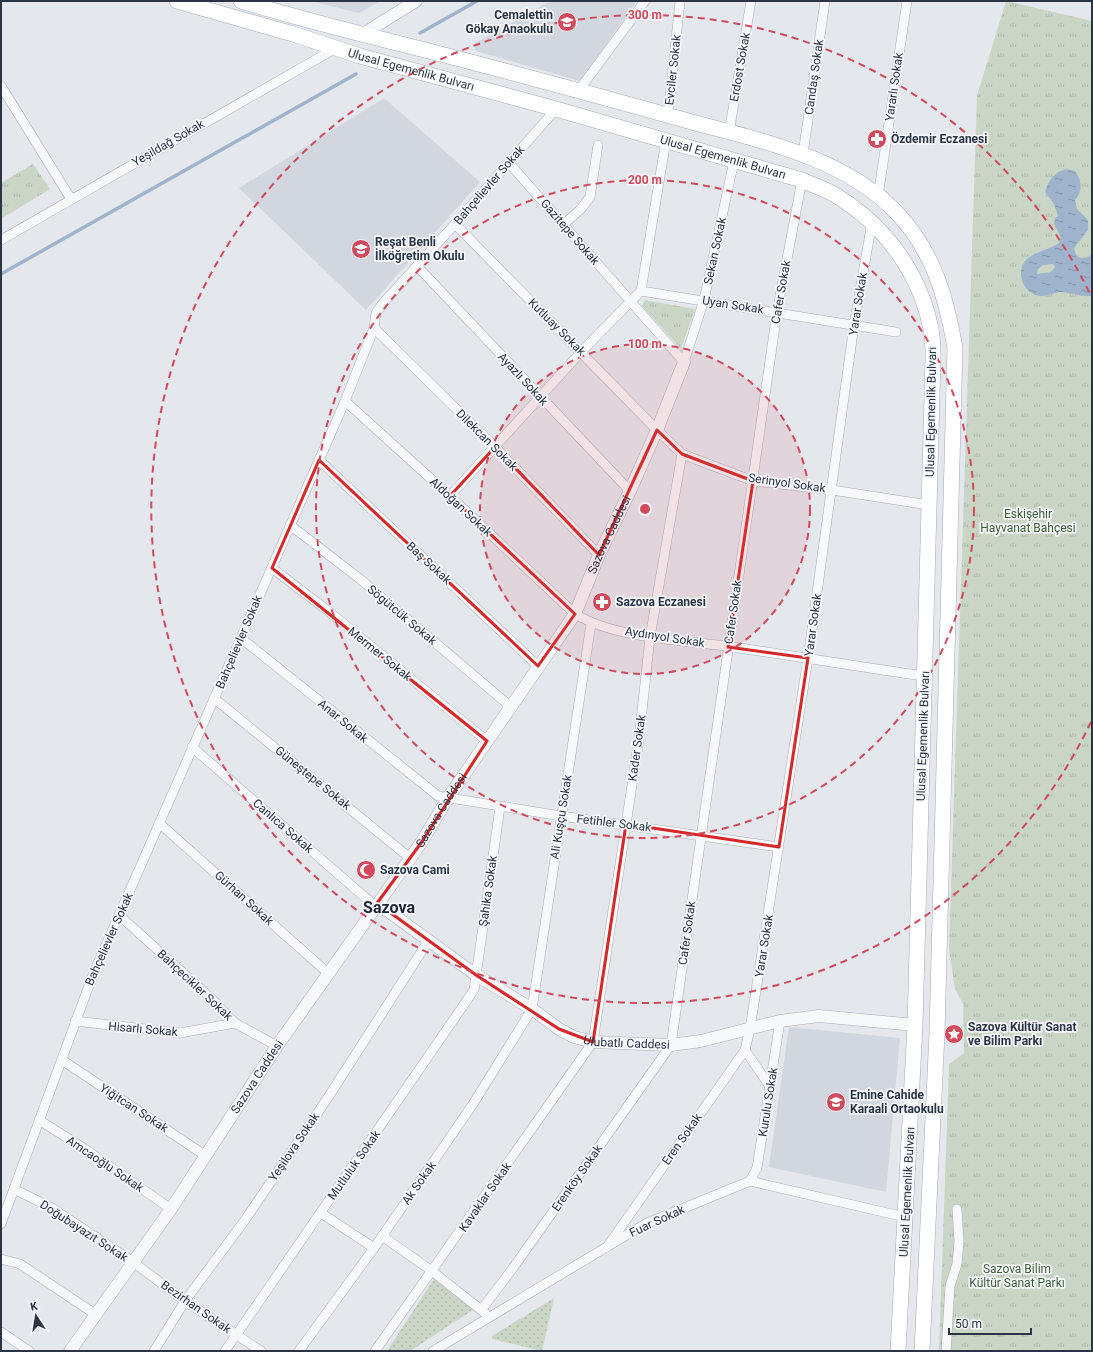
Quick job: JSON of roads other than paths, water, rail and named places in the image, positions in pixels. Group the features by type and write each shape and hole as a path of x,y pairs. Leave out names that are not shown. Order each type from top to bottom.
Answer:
{"main road":[{"name":"Ulusal Egemenlik Bulvarı","path":"177,1 336,48 666,140 802,180 840,197 872,222 895,247 910,270 925,307 932,330 933,359 915,1025 898,1351"},
{"name":"Ulusal Egemenlik Bulvarı","path":"241,1 297,18 580,90 803,154 852,178 878,197 897,214 923,246 940,280 949,315 955,348 937,1033 922,1351"},
{"path":"556,109 580,90"}],"street":[{"path":"363,34 416,1"},
{"path":"580,90 645,1"},
{"name":"Evciler Sokak","path":"668,116 680,1"},
{"name":"Erdost Sokak","path":"729,133 751,1"},
{"name":"Candaş Sokak","path":"803,154 825,1"},
{"name":"Yararlı Sokak","path":"878,197 907,1"},
{"name":"Yeşildağ Sokak","path":"1,240 336,48"},
{"path":"1,86 72,199"},
{"name":"Bahçelievler Sokak","path":"1,1224 94,972 120,916 192,747 215,699 345,401 374,328 376,313 556,109"},
{"path":"450,496 581,352 641,291 666,140"},
{"path":"564,224 581,209 590,196 598,145"},
{"name":"Sekan Sokak","path":"684,362 704,300 734,161"},
{"name":"Gazitepe Sokak","path":"509,163 684,362"},
{"name":"Cafer Sokak","path":"671,1046 777,312 802,180"},
{"name":"Yarar Sokak","path":"750,1028 808,658 854,325 872,222"},
{"name":"Kutluay Sokak","path":"456,224 657,430"},
{"name":"Ayazlı Sokak","path":"417,266 630,491"},
{"name":"Uyan Sokak","path":"641,291 896,332"},
{"name":"Dilekcan Sokak","path":"374,328 495,447 599,555"},
{"name":"Sazova Caddesi","path":"70,1351 171,1209 277,1046 410,858 486,741 512,707 538,666 575,614 599,555 657,430 684,362"},
{"name":"Aldoğan Sokak","path":"345,401 450,496 575,614"},
{"name":"Serinyol Sokak","path":"657,430 682,454 753,481 832,490 929,505"},
{"name":"Kader Sokak","path":"593,1042 608,956 639,739 650,637 682,454"},
{"name":"Baş Sokak","path":"319,460 538,666"},
{"name":"Sögütcük Sokak","path":"290,525 360,579 512,707"},
{"name":"Mermer Sokak","path":"272,568 333,615 486,741"},
{"name":"Aydınyol Sokak","path":"575,614 591,624 650,637 808,658 924,676"},
{"name":"Ali Kuşçu Sokak","path":"532,1009 591,624"},
{"name":"Anar Sokak","path":"241,638 438,796 448,798"},
{"name":"Güneştepe Sokak","path":"215,699 410,858"},
{"name":"Canlıca Sokak","path":"192,747 375,906"},
{"name":"Fetihler Sokak","path":"448,798 500,807 779,847"},
{"name":"Şahika Sokak","path":"476,975 500,807"},
{"name":"Gürhan Sokak","path":"159,823 328,974"},
{"name":"Ulubatlı Caddesi","path":"375,906 388,911 476,975 532,1009 559,1029 574,1037 593,1042 671,1046 701,1041 780,1021 819,1016 915,1025"},
{"name":"Bahçecikler Sokak","path":"120,916 213,1000 235,1023 277,1046"},
{"name":"Yeşilova Sokak","path":"154,1351 170,1329 185,1301 245,1220 318,1112 429,940"},
{"name":"Mutluluk Sokak","path":"225,1351 235,1334 321,1213 474,990 476,975"},
{"name":"Ak Sokak","path":"299,1351 374,1248 473,1104 532,1009"},
{"name":"Kurulu Sokak","path":"750,1181 757,1168 771,1088 780,1021"},
{"name":"Hisarlı Sokak","path":"75,1022 180,1033 235,1023"},
{"name":"Eren Sokak","path":"607,1247 745,1050 750,1028"},
{"name":"Kavaklar Sokak","path":"375,1351 593,1042"},
{"name":"Erenköy Sokak","path":"482,1309 513,1268 671,1046"},
{"path":"745,1050 771,1088"},
{"name":"Yiğitcan Sokak","path":"62,1060 206,1156"},
{"name":"Amcaoğlu Sokak","path":"39,1120 85,1149 171,1209"},
{"path":"750,1181 905,1217"},
{"name":"Fuar Sokak","path":"433,1351 645,1224 750,1181"},
{"name":"Doğubayazıt Sokak","path":"14,1188 52,1208 132,1262"},
{"path":"946,1351 950,1286 957,1264 959,1242 957,1209"},
{"path":"321,1213 374,1248"},
{"path":"382,1236 432,1271 482,1309 489,1318"},
{"path":"1,1259 20,1264 95,1314"},
{"name":"Bezirhan Sokak","path":"132,1262 185,1301 261,1351"},
{"path":"1,1332 29,1351"}],"water":[{"path":"1066,169 1075,171 1081,186 1075,200 1077,209 1088,220 1088,230 1074,248 1076,255 1081,258 1089,257 1092,252 1092,296 1061,292 1045,296 1037,295 1031,293 1023,283 1021,277 1021,271 1026,260 1059,243 1061,237 1054,224 1055,218 1058,216 1054,204 1045,192 1052,178 1062,170","holes":["1053,264 1055,267 1051,272 1037,274 1038,269 1043,265"]}],"waterway":[{"path":"420,33 477,1"},
{"path":"1,274 356,74"}],"place":[{"name":"Cemalettin Gökay Anaokulu","path":"567,22"},
{"name":"Özdemir Eczanesi","path":"877,139"},
{"name":"Reşat Benli İlköğretim Okulu","path":"361,249"},
{"name":"Sazova Eczanesi","path":"602,602"},
{"name":"Sazova Cami","path":"366,870"},
{"name":"Sazova Kültür Sanat ve Bilim Parkı","path":"954,1034"},
{"name":"Emine Cahide Karaali Ortaokulu","path":"836,1102"}],"district":[{"name":"Sazova","path":"389,907"}],"park label":[{"name":"Eskişehir Hayvanat Bahçesi","path":"1028,521"},
{"name":"Sazova Bilim Kültür Sanat Parkı","path":"1017,1276"}]}
